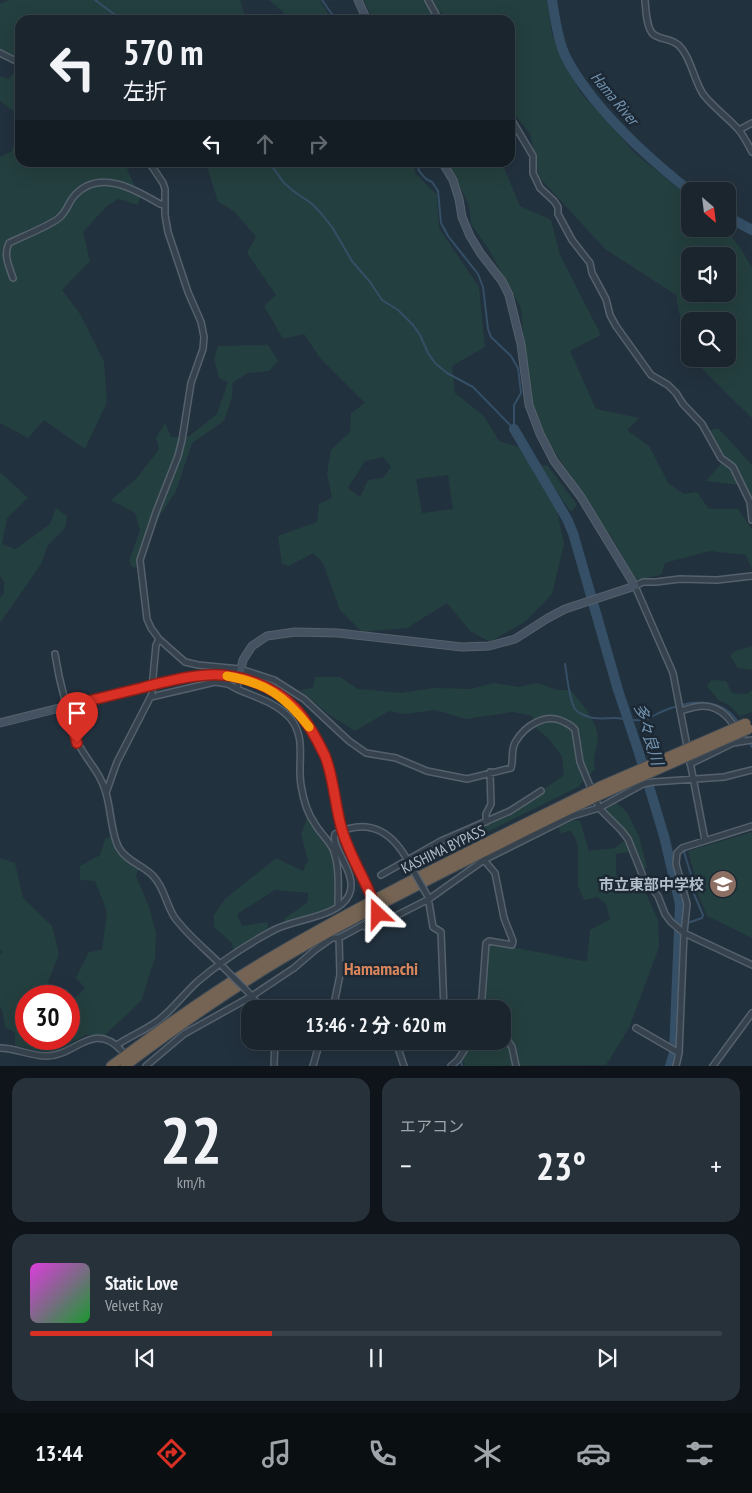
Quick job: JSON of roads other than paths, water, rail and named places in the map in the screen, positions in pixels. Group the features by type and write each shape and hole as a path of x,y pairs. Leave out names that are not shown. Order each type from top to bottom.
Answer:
{"highway":[{"name":"KASHIMA BYPASS","path":"112,1066 181,1015 299,940 598,792 750,725"},
{"name":"KASHIMA BYPASS","path":"125,1066 183,1023 236,988 374,904"}],"street":[{"path":"358,0 365,15"},
{"path":"428,0 436,15"},
{"path":"645,0 648,24 652,33 671,40 684,50 697,84 704,95 739,130 752,152"},
{"path":"0,53 15,60"},
{"path":"739,130 752,123"},
{"path":"515,125 533,156 533,173 540,188 558,207 558,214 572,240 590,263 592,273 606,299 610,315 616,326 651,375 668,385 676,393 683,404 702,424 721,458 733,467 750,502 752,520"},
{"path":"152,167 164,189 168,232 188,292 201,322 204,337 203,348 193,372 180,448 140,560 147,619 150,628 158,639 185,662 240,669 274,680 304,698 349,742 366,752 396,758 427,771 467,779 511,768 511,751 516,740 534,723 546,718 558,719 572,726 575,730 580,762 598,792 599,808 624,835 634,850 644,879 658,896 665,914 671,922 752,965"},
{"path":"445,167 459,198 462,217 470,236 480,254 502,281 509,294 521,344 529,405 540,434 554,461 581,497 635,586 673,673 705,840"},
{"path":"13,278 6,256 8,244 60,218 75,195 82,188 105,182 118,183 160,204 164,204"},
{"path":"237,689 243,660 252,646 259,640 277,634 338,633 462,647 489,646 515,639 565,609 643,582 680,579 717,580 752,576"},
{"path":"106,793 118,762 152,696 158,639"},
{"path":"55,654 77,743 93,765 106,793 119,848 129,859 149,871 163,890 173,916 186,932 255,1000"},
{"path":"0,723 179,678 210,675 239,678 253,682 273,692 294,708 314,733 326,759 342,830 355,865 374,904 377,916 339,938 332,938 314,950 294,968 184,1034 146,1066"},
{"path":"152,696 215,682 228,684 278,707 291,718 300,734 300,782 303,796 315,824 333,850 338,871 338,906"},
{"path":"680,711 702,706 717,709 730,718 743,740"},
{"path":"690,764 732,743 752,740"},
{"path":"363,925 365,927 374,927 428,897 484,860 572,816 599,808 643,784 724,777 752,770"},
{"path":"486,822 486,814 491,804 490,772"},
{"path":"381,875 409,863 441,841 510,810 541,791"},
{"path":"0,1048 11,1048 36,1055 58,1055 85,1040 96,1038 106,1039 119,1048 159,1020 197,983 220,964 274,929 329,912 338,906 348,896 351,889 349,873 334,840 335,834 342,830 361,826 378,830 392,839 409,863 428,897 433,926 441,932 444,1000"},
{"path":"676,1066 679,1053 687,904 676,864 677,853 682,848 752,826"},
{"path":"481,1000 486,943 489,941 512,945 513,941 504,918 495,873 484,860"},
{"path":"335,1000 339,980 339,938"},
{"path":"713,1066 752,1013"},
{"path":"636,1028 679,1053"},
{"path":"511,1046 516,1066"},
{"path":"274,1066 275,1050"},
{"path":"313,1066 317,1050"},
{"path":"399,1050 404,1066"},
{"path":"451,1066 459,1063 466,1050"}],"waterway":[{"path":"95,0 115,15"},
{"path":"322,0 332,15"},
{"name":"Hama River","path":"552,0 556,27 564,53 581,82 627,136 681,183"},
{"path":"273,167 284,183 320,212 332,227 352,261 382,300 398,310 413,325 435,363 447,373 473,387 514,429"},
{"path":"418,167 419,171 426,179 432,182 438,191 441,223 448,236 478,274 483,287 488,329 491,337 511,356 518,368 521,393 514,405 514,429"},
{"name":"Hama River","path":"736,221 752,230"},
{"name":"多々良川","path":"514,429 567,519 573,533 618,690 664,836 680,904 674,1053 670,1066"},
{"path":"565,664 571,699 576,711 581,714 593,718 643,720 671,708 693,703 704,703 714,704 723,708 739,724"},
{"path":"745,734 752,747"},
{"path":"704,844 752,829"},
{"path":"679,926 702,918 703,915 691,887 693,881 684,852 687,849"},
{"path":"461,1060 462,1066"}],"place":[{"name":"市立東部中学校","path":"723,884"}],"district":[{"name":"Hamamachi","path":"381,968"}]}
